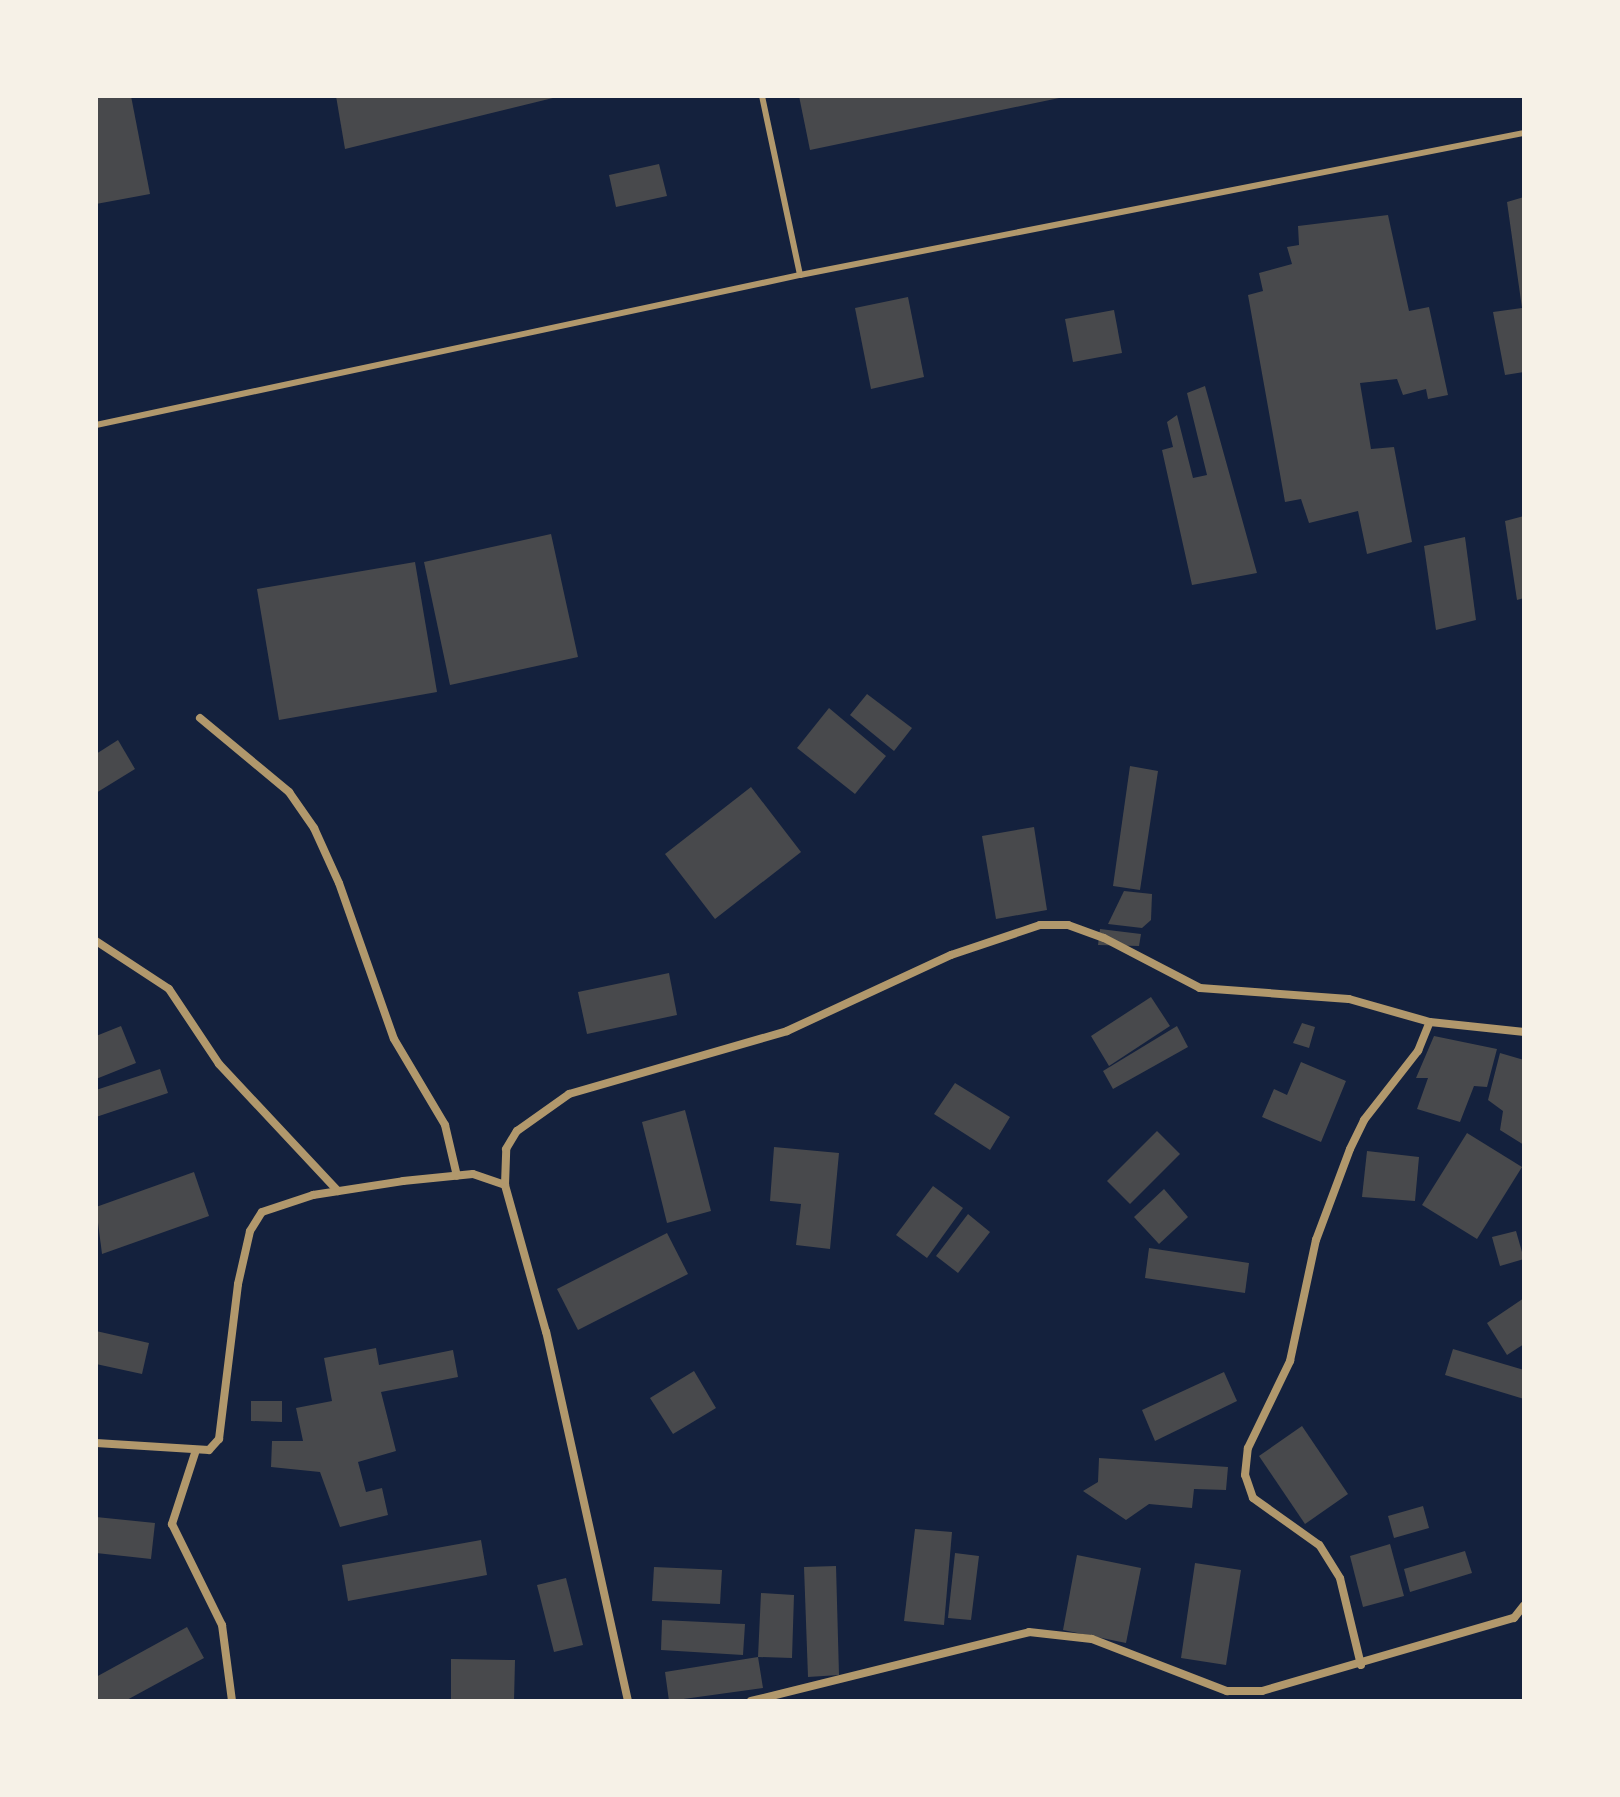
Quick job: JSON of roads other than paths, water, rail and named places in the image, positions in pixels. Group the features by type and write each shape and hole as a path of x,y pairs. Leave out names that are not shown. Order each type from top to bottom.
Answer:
{"street":[{"path":"200,718 289,792 314,828 339,883 394,1039 445,1125 457,1176"},
{"path":"628,1701 546,1332 505,1185 506,1149 517,1131 569,1094 787,1031 951,955 1040,925 1068,925 1104,938 1200,988 1349,999 1430,1022 1524,1032"},
{"path":"96,941 169,989 219,1064 338,1191"},
{"path":"1361,1665 1340,1578 1319,1545 1253,1498 1245,1475 1248,1448 1290,1361 1316,1240 1350,1149 1364,1120 1418,1051 1430,1022"},
{"path":"96,1443 209,1450 219,1439 238,1284 250,1231 262,1212 338,1191 473,1174 505,1185"},
{"path":"196,1450 172,1524 222,1625 232,1701"},
{"path":"751,1701 1029,1632 1092,1639 1227,1691 1262,1691 1361,1665 1514,1618 1524,1605"}],"lane":[{"path":"762,96 800,275"},
{"path":"96,425 800,275 1524,133"}]}
